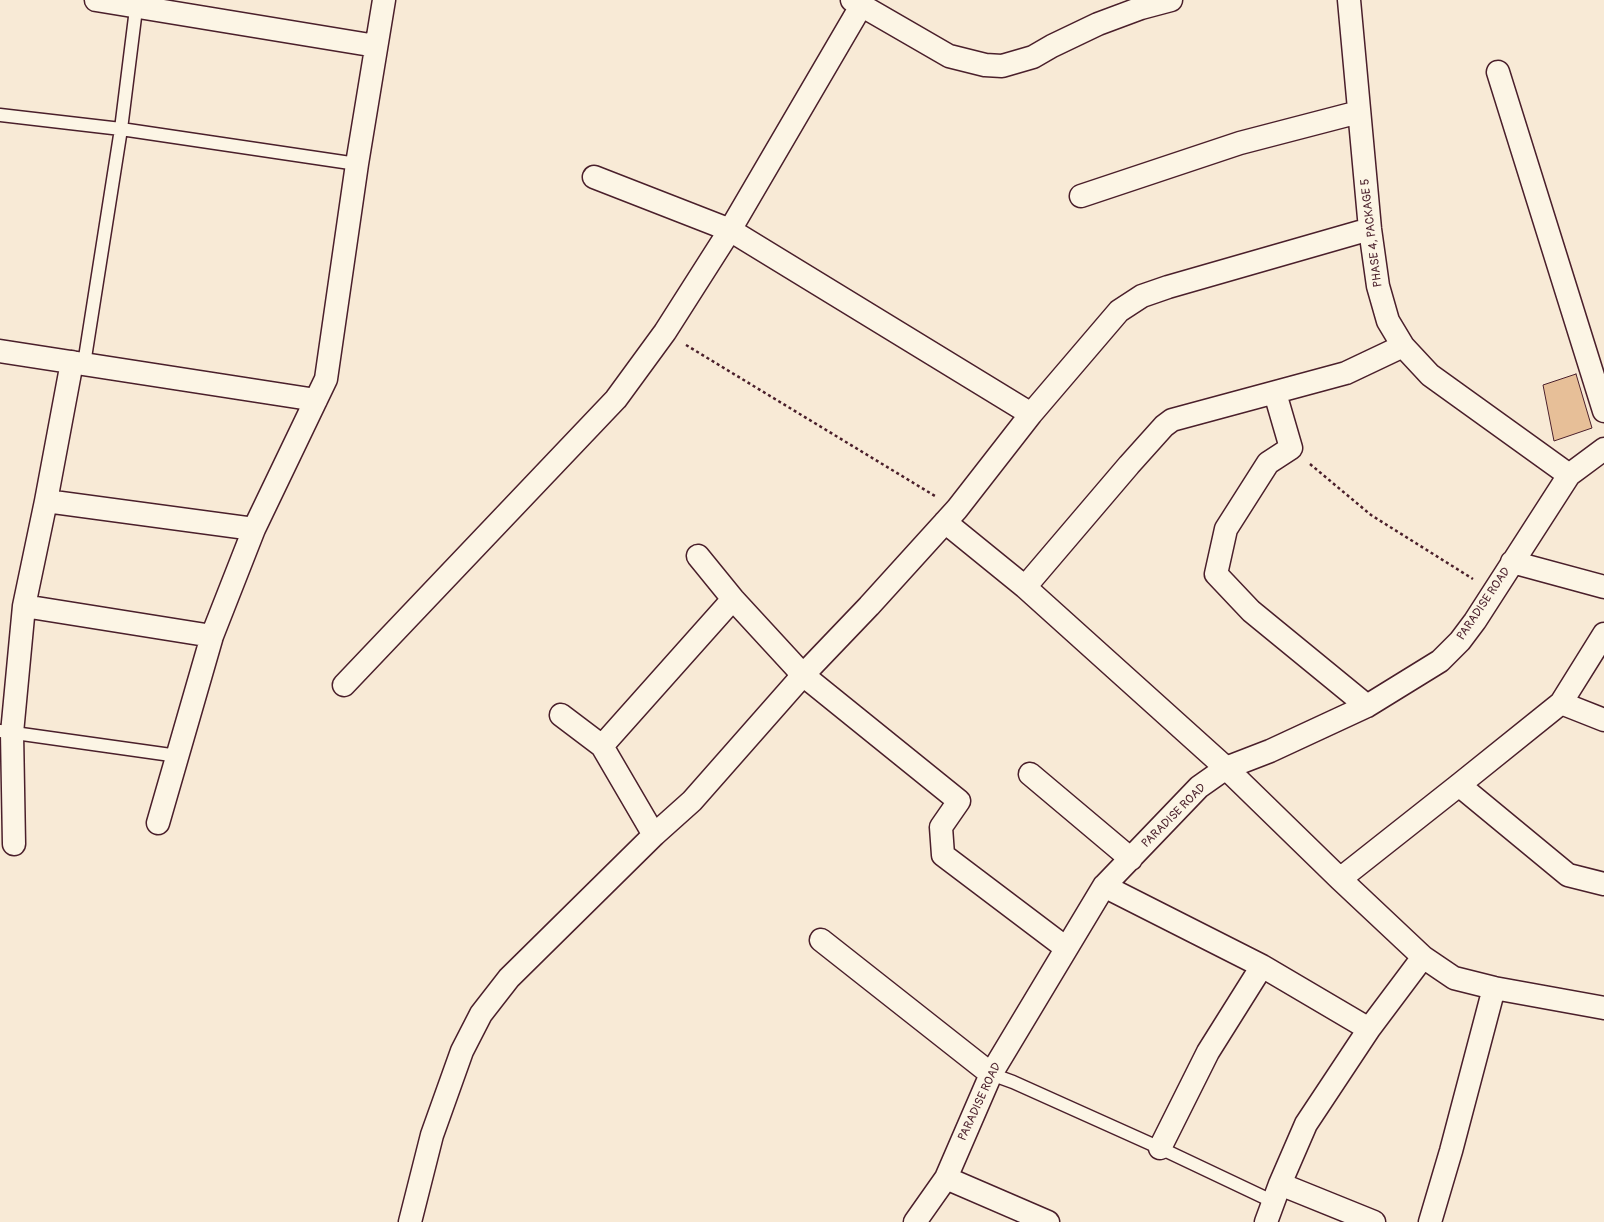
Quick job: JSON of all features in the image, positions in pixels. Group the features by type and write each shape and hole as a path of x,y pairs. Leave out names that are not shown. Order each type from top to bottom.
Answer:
{"street":[{"path":"96,0 137,3 376,46"},
{"path":"158,823 212,636 254,529 326,379 357,164 384,0"},
{"path":"344,685 616,399 665,332 730,230 856,3 949,56 985,65 1002,66 1033,57 1135,4 1171,0"},
{"name":"PHASE 4, PACKAGE 5","path":"1349,0 1370,230 1378,286 1388,321 1403,346 1430,375 1569,475"},
{"path":"1498,72 1604,411"},
{"path":"1081,196 1240,143 1359,112"},
{"path":"594,177 730,230 1031,414"},
{"path":"410,1222 432,1135 462,1051 481,1014 509,978 654,835 692,801 803,675 869,606 951,515 1031,414 1119,311 1142,296 1370,230"},
{"path":"1024,587 1164,426 1172,420 1346,373 1403,346"},
{"path":"0,351 316,400"},
{"path":"14,844 6,732 24,606 46,501 78,363"},
{"path":"1275,393 1291,448 1268,463 1226,529 1216,574 1251,611 1367,706"},
{"name":"PARADISE ROAD","path":"915,1222 946,1178 991,1074 1104,886 1199,787 1226,768 1270,751 1367,706 1440,661 1460,641 1494,592 1569,475 1604,449"},
{"path":"46,501 254,529"},
{"path":"951,515 1024,587 1226,768 1423,957 1454,978 1494,988 1604,1008"},
{"path":"698,556 733,599 803,675 959,801 941,827 943,855 1066,948"},
{"path":"1512,562 1604,587"},
{"path":"602,746 733,599"},
{"path":"24,606 212,636"},
{"path":"1340,879 1460,785 1560,703 1604,634"},
{"path":"1560,703 1604,720"},
{"path":"561,715 602,746 654,835"},
{"path":"1030,774 1131,859"},
{"path":"1460,785 1568,875 1604,884"},
{"path":"1104,886 1262,966 1369,1029"},
{"path":"821,940 991,1074"},
{"path":"1266,1222 1306,1124 1369,1029 1423,957"},
{"path":"1160,1148 1208,1052 1262,966"},
{"path":"1430,1222 1451,1151 1494,988"},
{"path":"946,1178 1048,1222"},
{"path":"1277,1193 1374,1222"}],"lane":[{"path":"78,363 121,130 137,3"},
{"path":"0,114 357,164"},
{"path":"6,732 178,756"},
{"path":"991,1074 1013,1082 1160,1148 1277,1193"}],"path":[{"path":"665,332 951,515"},
{"path":"1291,448 1371,515 1494,592"}],"building":[{"path":"1576,374 1592,428 1554,441 1543,385"}]}
